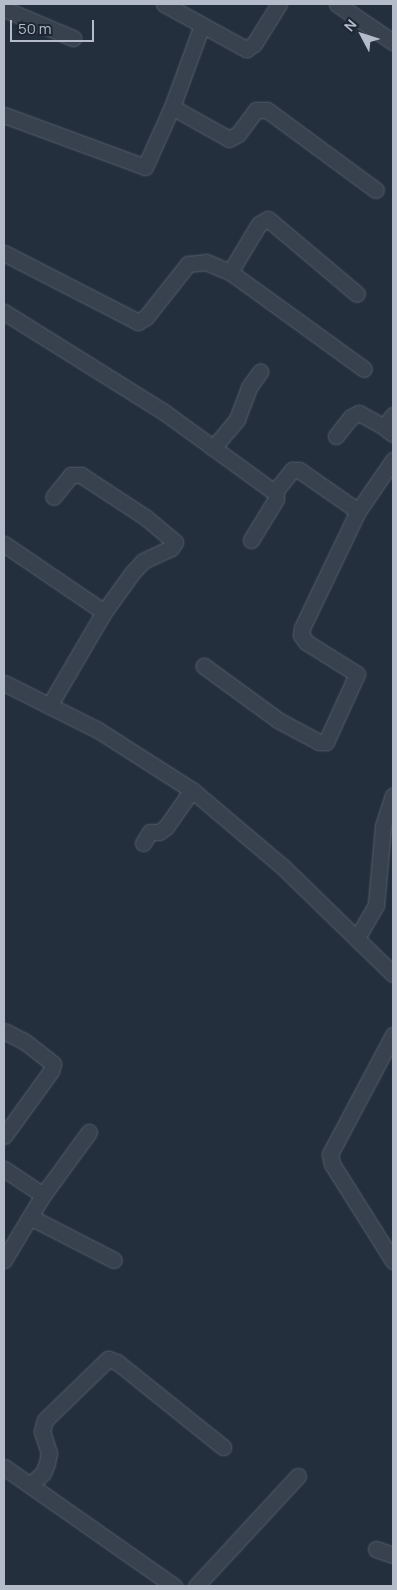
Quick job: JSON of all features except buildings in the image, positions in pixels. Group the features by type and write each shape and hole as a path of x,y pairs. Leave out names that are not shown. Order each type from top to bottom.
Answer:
{"street":[{"path":"164,4 246,49 254,44 279,4"},
{"path":"337,4 393,42"},
{"path":"4,9 73,38"},
{"path":"4,115 142,168 150,162 202,25"},
{"path":"172,107 229,139 238,134 256,110 267,110 376,190"},
{"path":"230,272 258,224 268,219 357,294"},
{"path":"4,253 138,322 146,317 188,264 206,262 230,272 364,368"},
{"path":"4,312 108,375 276,490"},
{"path":"213,448 237,419 249,387 260,372"},
{"path":"336,436 352,417 359,413 390,425"},
{"path":"204,666 271,715 319,742 326,742 357,674 306,642 301,635 302,628 358,511 393,460"},
{"path":"251,540 276,499 276,490 292,470 299,470 358,511"},
{"path":"49,706 104,612 138,566 171,548 175,542 145,517 81,475 71,475 53,497"},
{"path":"4,544 104,612"},
{"path":"4,683 98,730 192,790 267,853 393,974"},
{"path":"143,843 148,833 159,832 166,827 192,790"},
{"path":"357,938 372,914 378,894 393,796"},
{"path":"4,1031 24,1041 53,1064 51,1071 4,1136"},
{"path":"393,1035 330,1154 335,1170 393,1261"},
{"path":"4,1260 43,1195 89,1132"},
{"path":"4,1170 43,1195"},
{"path":"30,1217 114,1260"},
{"path":"30,1485 43,1473 47,1463 49,1454 42,1431 45,1420 108,1359 117,1362 223,1447"},
{"path":"4,1467 174,1586"},
{"path":"196,1586 298,1476"},
{"path":"376,1549 393,1555"}]}
